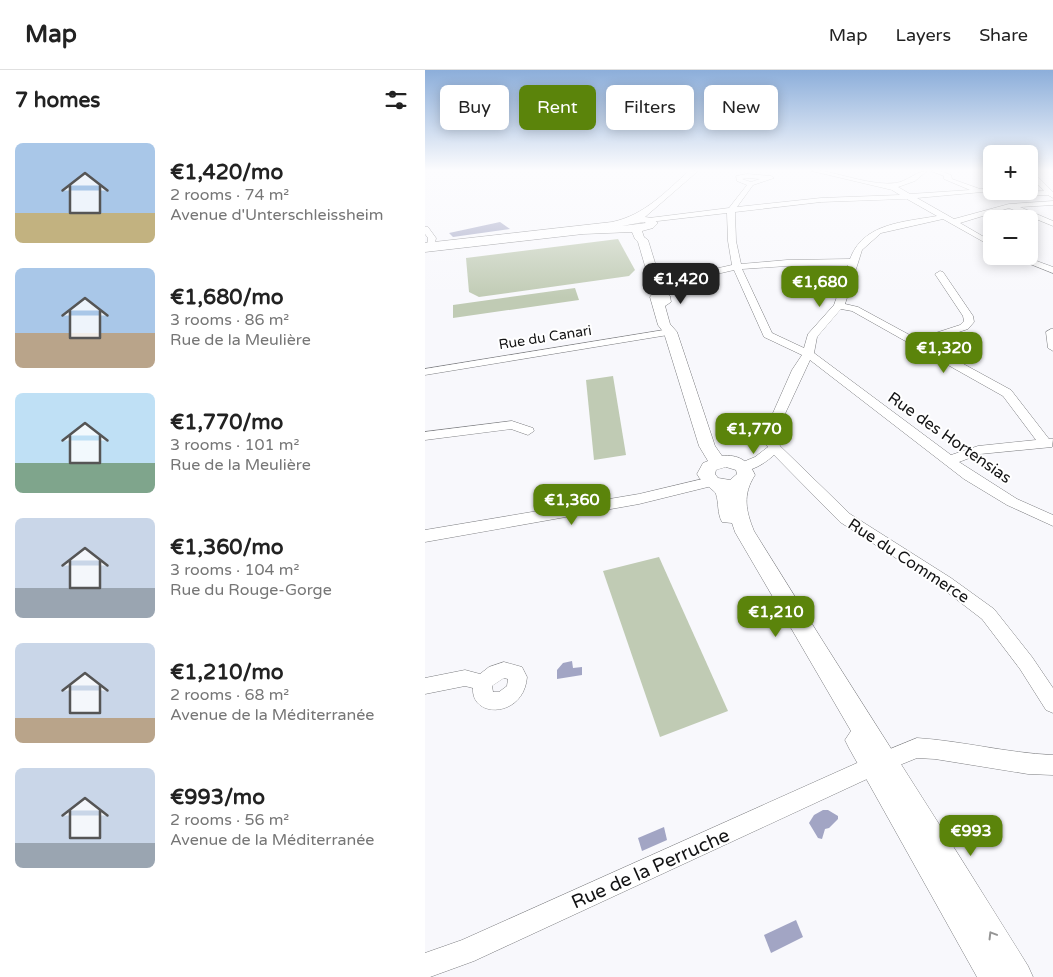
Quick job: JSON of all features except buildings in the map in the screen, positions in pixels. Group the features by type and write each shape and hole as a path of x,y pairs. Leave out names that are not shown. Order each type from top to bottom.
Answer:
{"street":[{"path":"648,213 641,223 640,239 643,240 658,290 656,297 664,325 670,332 707,446 717,462"},
{"path":"427,247 710,213"},
{"name":"Rue des Hortensias","path":"731,213 732,241 737,267 768,335 808,354 948,461 1012,502 1053,521"},
{"path":"938,213 983,240"},
{"path":"425,536 639,499 729,479 760,460 775,448 771,441 771,431 798,370 808,354 814,332 839,306 859,250 878,231 885,228 948,220 977,213"},
{"path":"1027,213 1053,224"},
{"path":"425,229 432,238 427,247"},
{"path":"658,290 737,267 787,263 854,262"},
{"path":"1038,265 1053,270"},
{"path":"915,343 964,327 969,322 968,316 940,274"},
{"path":"839,306 855,309 1007,393 1049,443"},
{"name":"Rue du Canari","path":"425,372 670,332"},
{"path":"1053,332 1051,332 1053,348"},
{"path":"425,436 512,425 528,431"},
{"path":"948,461 978,450 1049,443"},
{"name":"Rue du Commerce","path":"775,448 853,524 945,582 988,614 1015,648 1053,704"},
{"path":"729,479 707,479 707,470 717,462 730,461 729,479 725,494 727,512 745,550 1017,977"},
{"path":"425,686 465,678 484,684"},
{"name":"Rue de la Perruche","path":"427,970 879,763 917,748 935,748 1028,764 1053,764"},
{"path":"879,763 995,977"}],"green space":[{"path":"618,239 635,270 629,276 479,297 469,292 466,258"},
{"path":"575,288 579,300 453,318 453,305"},
{"path":"613,376 626,455 594,460 586,380"},
{"path":"659,557 728,711 660,737 603,571"}],"water":[{"path":"500,222 510,229 453,237 449,233"},
{"path":"572,661 573,668 582,667 582,675 557,679 557,670 563,663"},
{"path":"823,810 828,810 838,816 838,819 829,828 825,829 822,839 818,838 809,823 814,815"},
{"path":"664,827 667,840 642,851 638,838"},
{"path":"796,920 803,937 771,953 764,935"}]}
